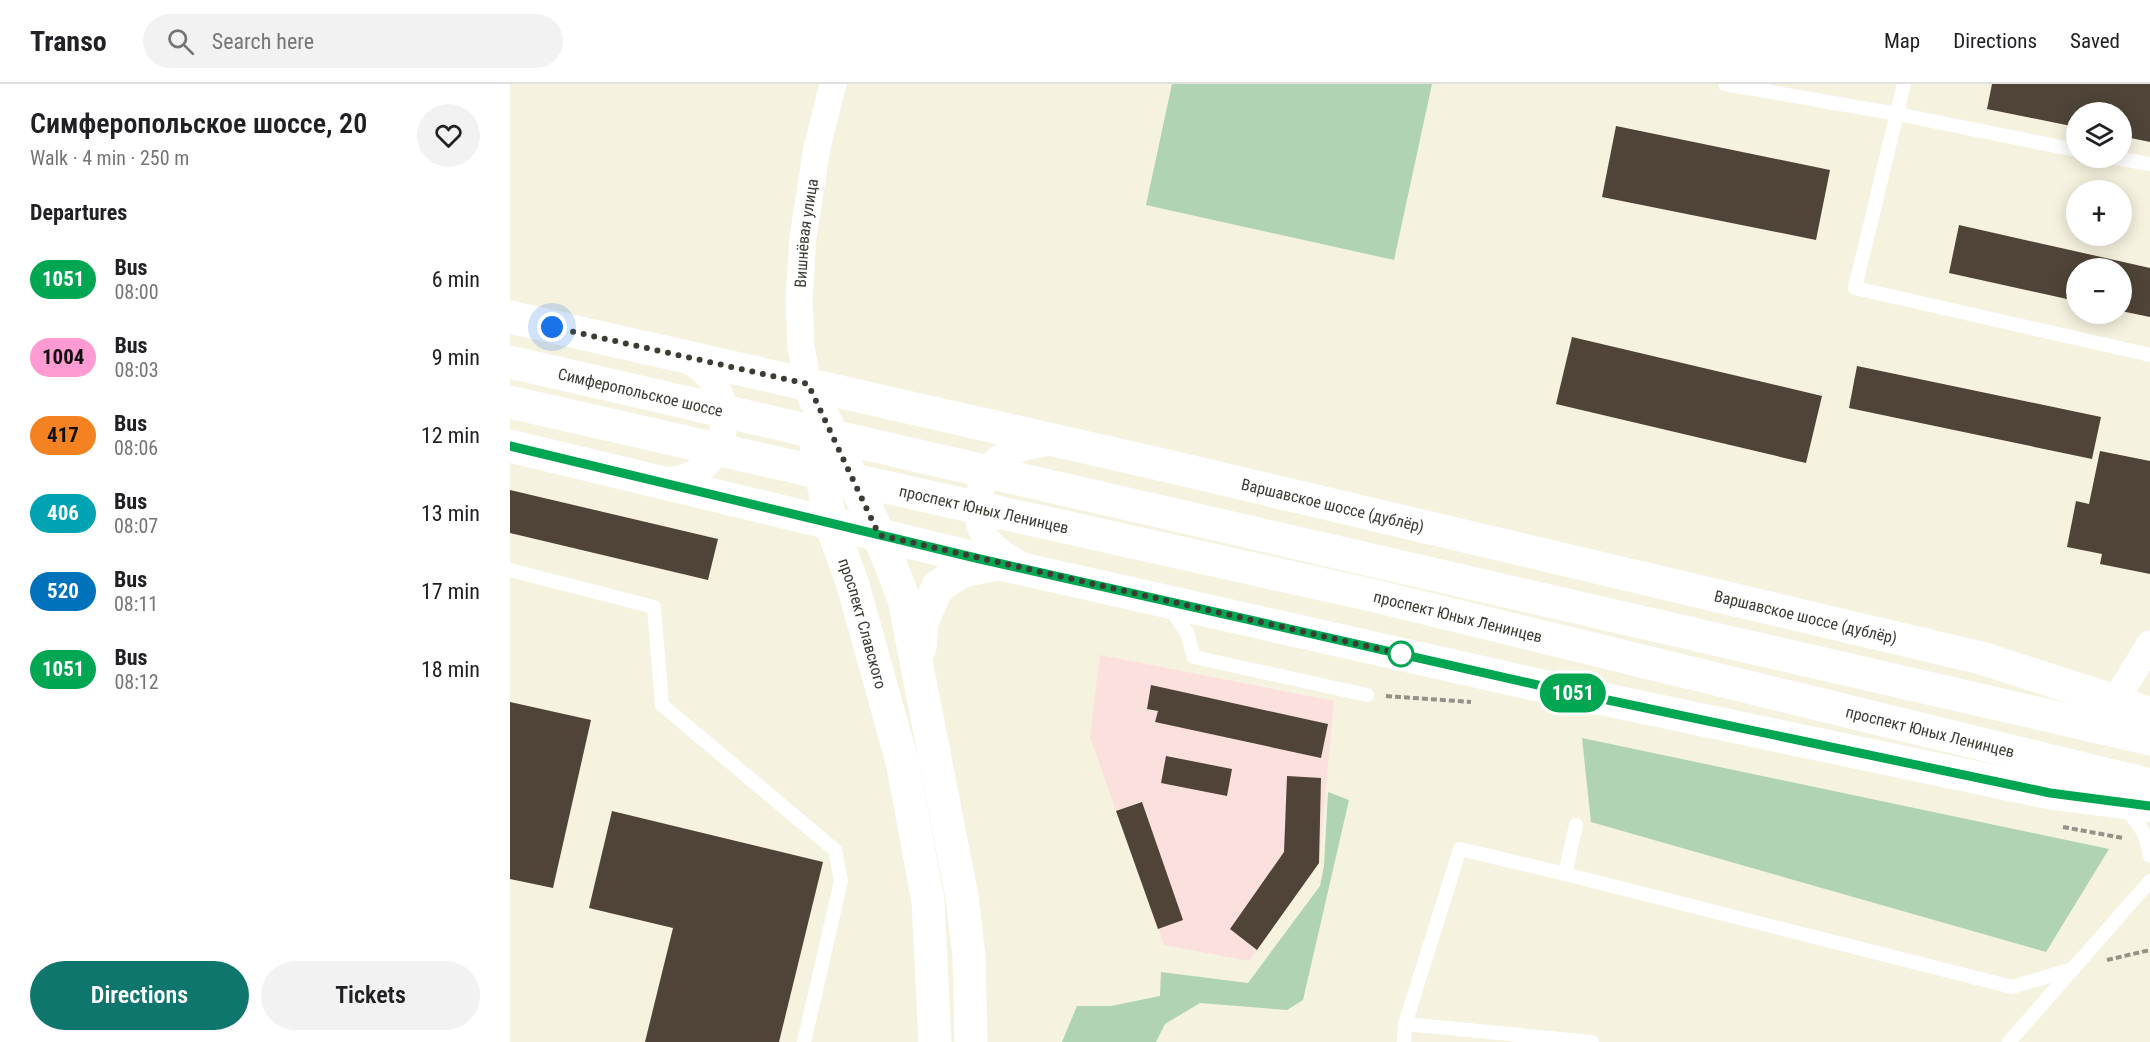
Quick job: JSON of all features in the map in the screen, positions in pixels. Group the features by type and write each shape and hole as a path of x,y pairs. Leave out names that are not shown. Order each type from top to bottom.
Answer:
{"main road":[{"name":"Варшавское шоссе (дублёр)","path":"510,318 1058,441 1970,656 2150,714"},
{"name":"Симферопольское шоссе","path":"510,362 769,422"},
{"name":"проспект Славского","path":"808,384 817,455 831,524 853,585 902,761 928,901 935,1042"},
{"path":"808,384 879,535 904,599 935,748 962,897 969,956 971,1042"},
{"name":"проспект Юных Ленинцев","path":"510,402 1375,596 2150,785"},
{"name":"проспект Юных Ленинцев","path":"769,422 2150,739"},
{"path":"510,446 1015,567 1660,712 2050,793 2150,806"},
{"path":"918,674 922,622 938,586 963,570 1015,567"}],"street":[{"name":"Вишнёвая улица","path":"808,384 801,347 800,300 803,237 817,148 832,84"},
{"path":"649,479 663,481 693,473 715,453 723,432 725,409 714,381 691,362 677,357"},
{"path":"1015,567 998,553 980,528 977,504 984,478 998,459 1023,446 1058,441"},
{"path":"2115,701 2150,644"}],"lane":[{"path":"1725,84 1896,114 2066,148"},
{"path":"1904,84 1855,288 2150,355"},
{"path":"2132,161 2150,164"},
{"path":"510,570 654,607 662,705 835,850 841,881 804,1042"},
{"path":"1165,600 1186,633 1194,657 1367,695"},
{"path":"2104,800 2122,808 2137,821 2148,842 2150,856"},
{"path":"1564,874 1576,825"},
{"path":"1404,1042 1406,1024 1460,849 2012,987 2074,968"},
{"path":"2009,1042 2147,884 2150,864"},
{"path":"1406,1024 1592,1042"}],"path":[{"path":"2074,968 2150,950"}],"shaded area":[{"path":"1100,655 1334,701 1319,863 1249,961 1164,945 1090,737"}],"green space":[{"path":"1172,84 1432,84 1394,260 1146,205"},
{"path":"1582,738 2109,849 2046,952 1591,822"},
{"path":"1328,792 1349,800 1303,1000 1287,1010 1200,1003 1165,1024 1156,1042 1062,1042 1077,1006 1111,1006 1160,996 1161,972 1248,983 1320,886 1324,866"}],"building":[{"path":"1992,84 2150,84 2150,142 2132,138 2132,102 2066,102 2066,125 1987,109"},
{"path":"1616,126 1830,170 1816,240 1602,197"},
{"path":"1959,225 2106,258 2066,258 2066,299 1949,273"},
{"path":"2132,264 2150,268 2150,317 2132,313"},
{"path":"1572,337 1822,396 1806,463 1556,404"},
{"path":"1857,366 2101,417 2092,459 1849,408"},
{"path":"2100,451 2150,461 2150,574 2100,564 2102,554 2067,547 2076,501 2089,504"},
{"path":"510,490 718,539 708,580 510,533"},
{"path":"1151,685 1328,724 1321,758 1155,722 1158,711 1147,709"},
{"path":"510,702 591,720 553,888 510,879"},
{"path":"1166,756 1232,769 1227,796 1161,783"},
{"path":"1287,776 1321,778 1319,863 1257,950 1230,929 1284,852"},
{"path":"1142,802 1183,920 1158,929 1116,811"},
{"path":"612,811 823,862 779,1042 645,1042 673,928 589,908"}],"bus line":[{"name":"1051","path":"510,446 980,559 1660,712 2050,793 2150,806"}],"route":[{"path":"552,327 677,357 808,384 879,535 1401,654"}]}
